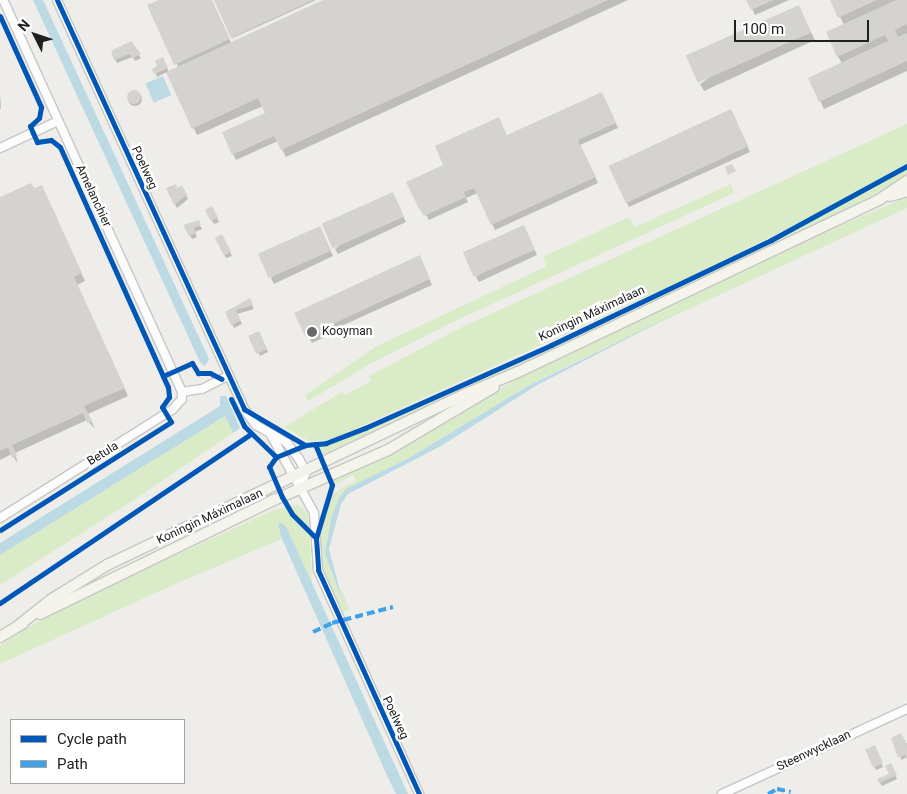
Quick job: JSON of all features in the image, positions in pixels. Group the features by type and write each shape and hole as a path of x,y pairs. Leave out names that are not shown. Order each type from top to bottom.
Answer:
{"main road":[{"name":"Koningin Máximalaan","path":"18,626 52,599 107,565 880,199 907,182"},
{"name":"Koningin Máximalaan","path":"880,199 907,191"},
{"name":"Koningin Máximalaan","path":"0,637 112,577 300,488 388,450 518,372"}],"street":[{"name":"Amelanchier","path":"3,0 182,392"},
{"name":"Poelweg","path":"57,0 228,376 249,417 271,435 287,443 306,472"},
{"path":"0,148 58,121"},
{"path":"182,392 202,389 228,376"},
{"name":"Betula","path":"0,518 173,409 182,400 182,392"},
{"name":"Poelweg","path":"271,435 314,513 316,560 322,580 419,794"},
{"path":"300,488 306,472"},
{"name":"Steenwycklaan","path":"722,794 907,709"}],"green space":[{"path":"907,124 907,163 829,208 690,277 331,440 309,441 284,427 342,392 345,395 371,381 369,376 460,328"},
{"path":"907,168 907,178 852,206 456,396 407,415 322,455 318,446 365,430 487,373 538,353 768,244"},
{"path":"731,184 734,193 455,321 372,363 308,401 305,395 377,346 547,266 543,257 629,217 635,227"},
{"path":"907,197 907,208 573,363 526,387 409,458 347,489 339,498 325,554 343,606 341,586 349,610 344,612 326,578 319,553 320,534 333,494 356,480 353,475 335,485 333,479 529,373 781,251"},
{"path":"225,416 233,433 134,500 0,585 0,555"},
{"path":"297,504 308,514 312,583 286,526 278,524 282,539 175,584 0,664 0,645 53,612 271,511"}],"water":[{"path":"33,0 43,0 209,359 205,366 200,362"},
{"path":"163,76 171,95 154,103 146,83"},
{"path":"681,311 539,384 441,446 348,494 341,504 329,549 344,606 325,554 331,519 339,498 346,489 409,458 526,387"},
{"path":"220,396 226,396 240,428 233,433 225,416 0,555 0,543 220,406"},
{"path":"281,523 286,526 408,794 396,794 389,780 282,539 278,524"}],"building":[{"path":"159,0 212,0 230,39 174,65 147,5"},
{"path":"214,0 313,0 231,38"},
{"path":"323,0 608,0 281,150 274,136 232,155 222,132 265,113 258,98 192,129 166,72"},
{"path":"746,0 774,0 751,10"},
{"path":"830,0 877,0 838,18"},
{"path":"896,0 907,0 907,24 895,30 898,37 907,33 907,61 819,102 808,78 888,41 885,35 837,57 826,32"},
{"path":"799,5 811,32 698,83 686,55"},
{"path":"131,41 141,54 132,58 130,54 114,60 111,53 113,50"},
{"path":"163,57 168,68 154,74 152,69 157,66 155,61"},
{"path":"131,90 137,90 141,97 137,104 131,104 127,100 127,94"},
{"path":"602,92 616,123 578,140 596,177 491,225 474,188 464,192 466,197 424,216 418,207 406,182 443,165 435,146 499,117 507,135"},
{"path":"731,109 748,146 626,203 609,166"},
{"path":"732,164 736,171 728,175 725,167"},
{"path":"31,183 34,188 42,185 82,273 74,277 125,388 84,406 92,421 87,423 83,413 12,445 17,456 12,458 8,447 0,451 0,197"},
{"path":"176,184 177,188 182,185 187,195 174,205 166,188"},
{"path":"393,192 404,217 333,248 322,224"},
{"path":"212,206 218,218 211,221 205,210"},
{"path":"199,220 201,225 194,228 196,233 189,236 183,225"},
{"path":"524,225 535,250 474,277 463,252"},
{"path":"320,226 331,251 269,278 258,254"},
{"path":"222,234 231,252 224,255 215,238"},
{"path":"420,255 430,279 326,327 328,329 308,338 305,336 294,313"},
{"path":"250,298 253,305 236,310 241,321 231,325 225,312"},
{"path":"259,331 267,349 256,354 248,336"},
{"path":"901,733 907,745 907,760 905,755 898,758 891,738"},
{"path":"875,745 883,763 873,768 865,749"},
{"path":"891,763 897,775 879,783 877,779 889,774 885,766"}],"marked path":[{"path":"313,632 332,623 393,607"},
{"path":"768,794 777,789 791,792"}],"cycle path":[{"path":"57,0 244,409 305,445"},
{"path":"0,16 41,107 39,118 30,126 37,142 51,140 60,147 168,387 169,397 162,407 171,422 0,530"},
{"path":"316,538 292,514 282,497 269,467 276,457 305,445 326,443 365,428 551,345 771,240 907,166"},
{"path":"163,376 192,363 198,373 210,373 222,379"},
{"path":"231,399 244,426 276,457"},
{"path":"0,603 251,434"},
{"path":"315,444 332,485 316,538 318,570 419,794"}],"place":[{"name":"Kooyman","path":"312,332"}]}
